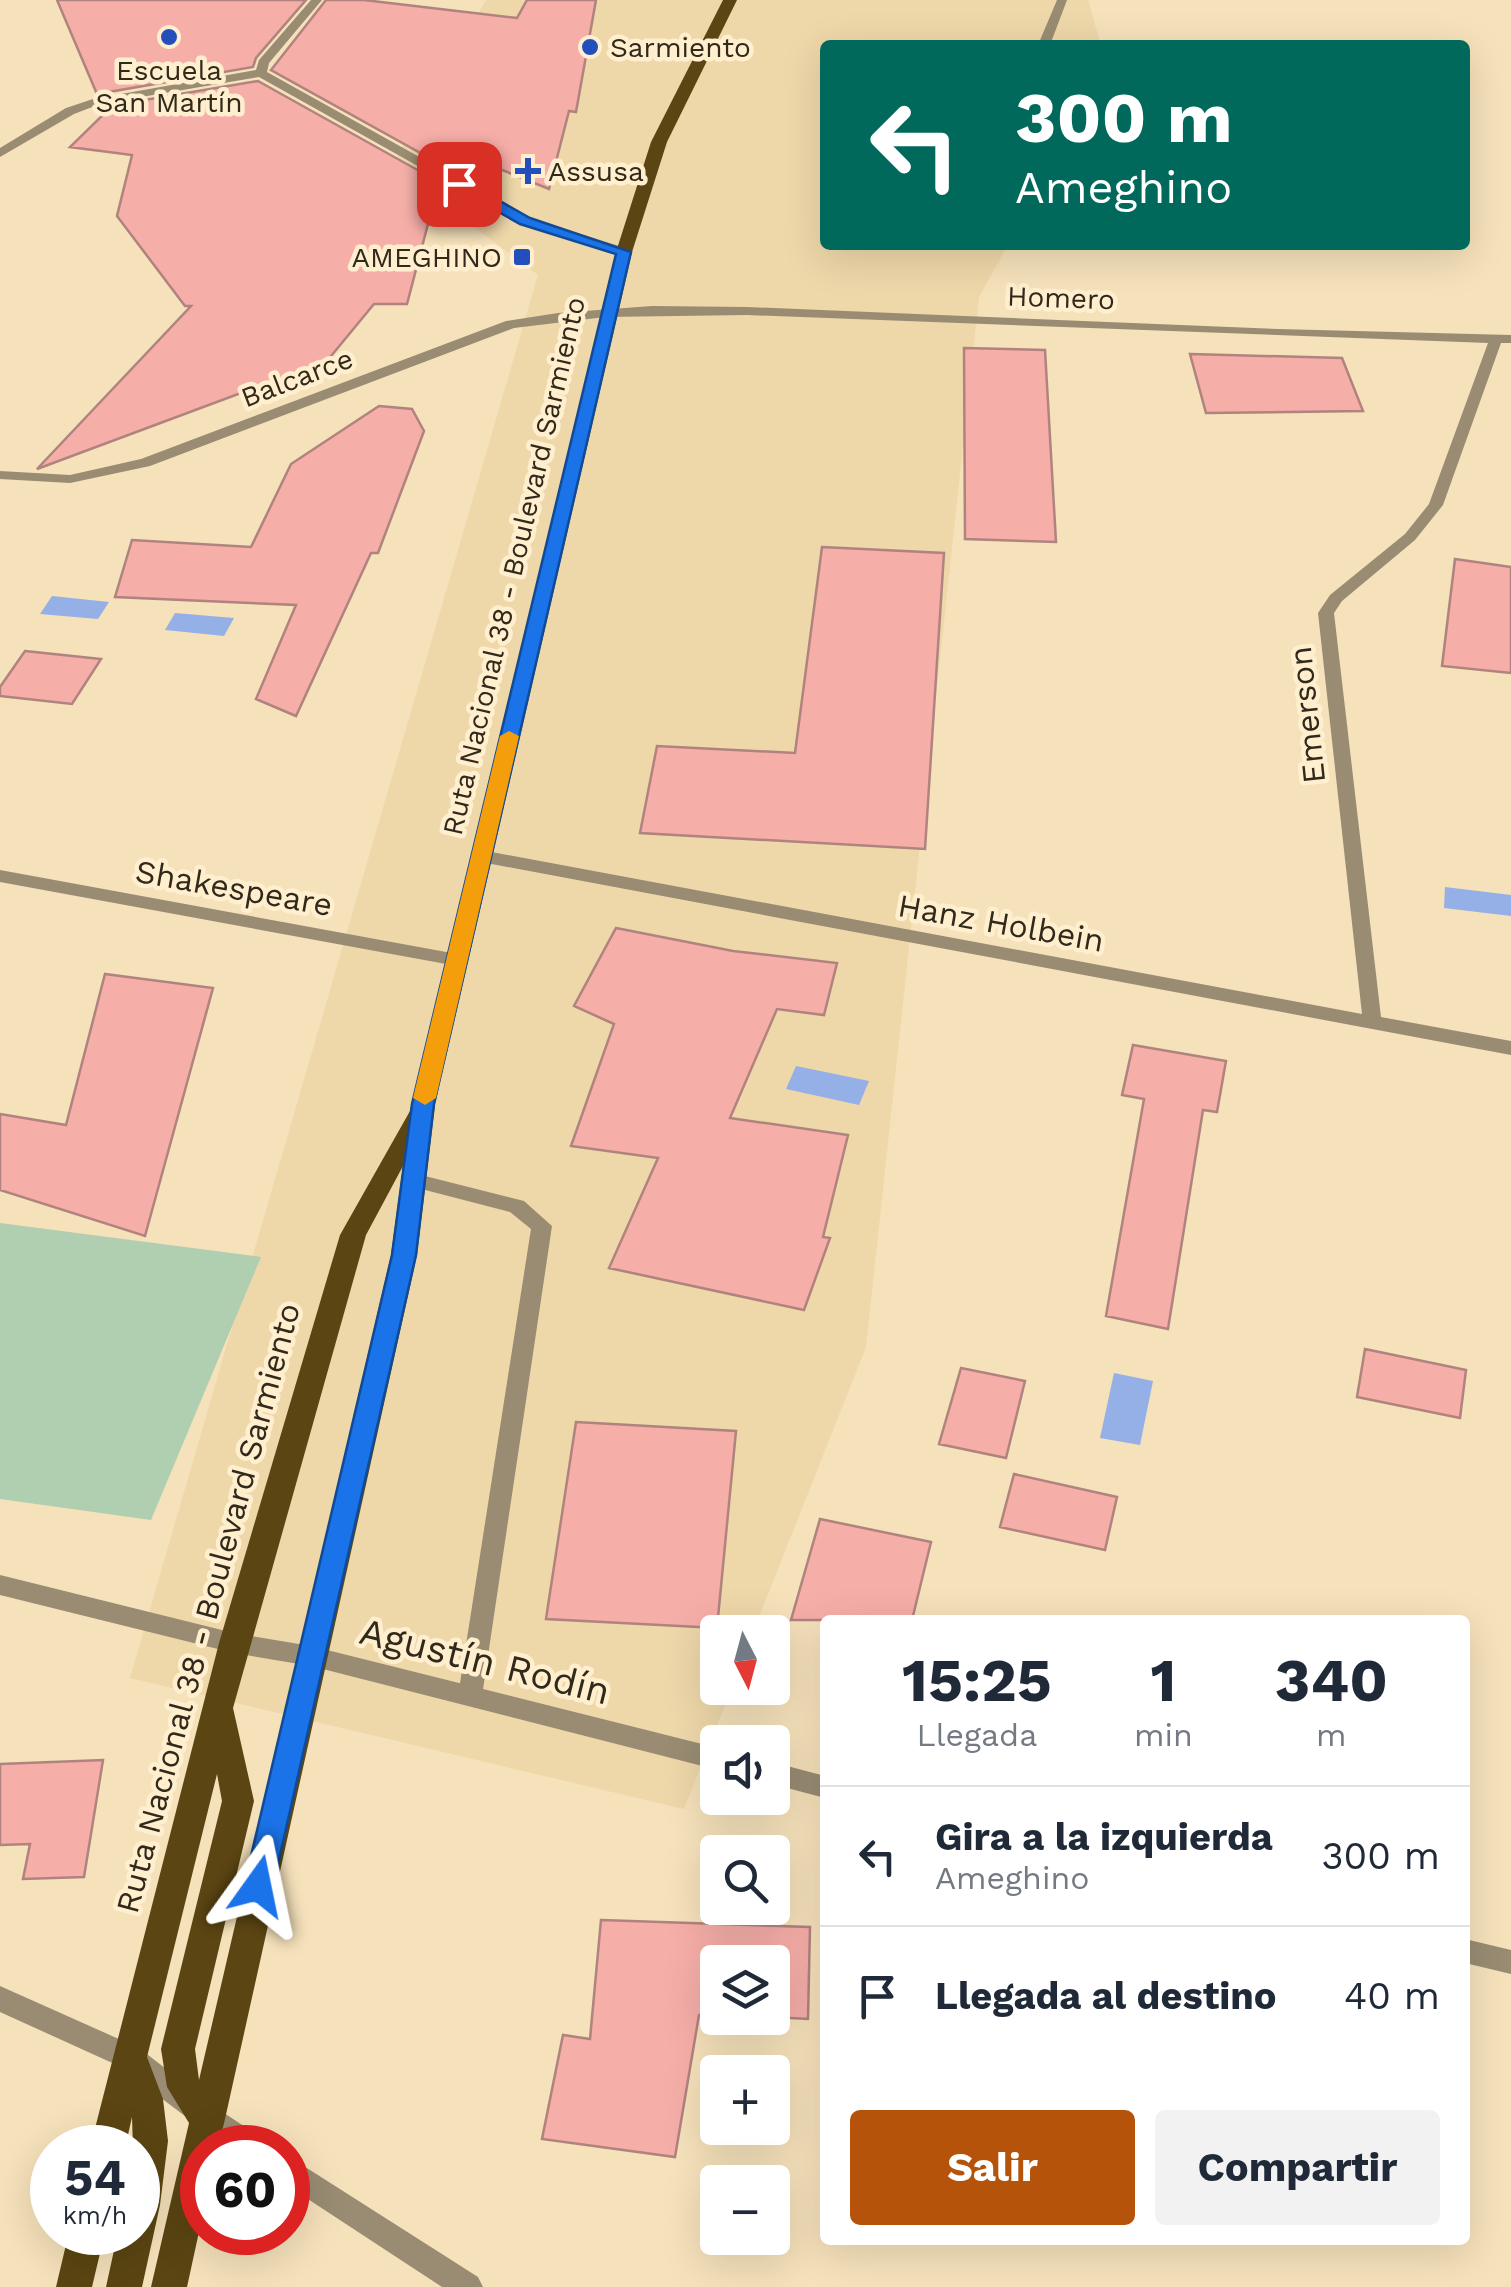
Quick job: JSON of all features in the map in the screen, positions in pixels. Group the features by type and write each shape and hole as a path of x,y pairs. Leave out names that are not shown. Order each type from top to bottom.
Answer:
{"main road":[{"name":"Ruta Nacional 38 - Boulevard Sarmiento","path":"169,2287 404,1255 423,1104 624,252 659,142 730,0"},
{"name":"Ruta Nacional 38 - Boulevard Sarmiento","path":"113,2125 234,1642 353,1236 423,1104"},
{"path":"208,2119 184,2095 178,2075 178,2049 238,1801 218,1704"},
{"path":"129,2057 145,2088 153,2125"},
{"path":"74,2287 82,2255"},
{"path":"124,2287 131,2255"}],"street":[{"path":"260,72 263,62 317,0"},
{"path":"1046,40 1062,0"},
{"path":"0,153 70,111 97,102 260,72 525,221 624,252"},
{"name":"Homero","path":"610,310 1504,339"},
{"name":"Balcarce","path":"0,474 70,479 126,468 511,324 610,310"},
{"name":"Emerson","path":"1372,1020 1326,613 1336,598 1423,525 1436,506 1504,339"},
{"name":"Hanz Holbein","path":"481,856 1511,1048"},
{"name":"Shakespeare","path":"0,876 457,960"},
{"path":"414,1180 518,1206 542,1226 470,1696"},
{"name":"Agustín Rodín","path":"0,1585 234,1642 311,1656 700,1754"},
{"path":"790,1778 820,1786"},
{"path":"1470,1951 1511,1962"},
{"path":"0,1999 129,2057 217,2125"},
{"path":"310,2184 468,2287"}],"shaded area":[{"path":"486,0 1088,0 1100,40 820,40 820,250 1005,250 979,297 866,1347 760,1615 700,1615 700,1705 725,1705 717,1725 700,1725 700,1769 684,1809 130,1678 538,275 392,165"}],"green space":[{"path":"0,1223 261,1257 151,1520 0,1499"}],"water":[{"path":"52,596 109,602 98,619 40,614"},
{"path":"175,613 234,618 224,636 165,630"},
{"path":"1445,887 1511,895 1511,916 1444,908"},
{"path":"796,1066 869,1081 859,1105 786,1089"},
{"path":"1114,1373 1153,1381 1140,1445 1100,1438"}],"building":[{"name":"Escuela San Martín","path":"57,0 306,0 256,58 253,67 97,94"},
{"path":"326,0 364,0 517,18 527,0 596,0 576,112 569,111 549,189 448,148 444,166 271,70"},
{"path":"258,81 439,182 407,304 374,304 327,361 37,469 191,306 185,306 117,216 132,155 70,147 105,113 103,107"},
{"path":"964,348 1045,350 1056,542 965,539"},
{"path":"1190,354 1342,358 1363,411 1206,413"},
{"path":"379,406 412,409 424,431 378,553 371,553 296,716 256,699 296,605 115,597 132,540 251,547 291,464"},
{"path":"822,547 944,553 925,849 640,833 657,746 795,753"},
{"path":"1455,559 1511,567 1511,673 1442,666"},
{"path":"25,651 101,659 72,704 0,696 0,687"},
{"path":"616,928 733,951 837,963 824,1015 777,1009 730,1118 848,1135 823,1237 830,1238 804,1310 609,1268 658,1158 571,1146 614,1024 574,1006"},
{"path":"105,974 213,988 145,1236 0,1190 0,1114 66,1125"},
{"path":"1133,1045 1226,1061 1217,1112 1203,1110 1168,1329 1106,1316 1144,1099 1122,1095"},
{"path":"1365,1349 1466,1370 1460,1418 1357,1397"},
{"path":"961,1368 1025,1381 1006,1458 939,1444"},
{"path":"576,1422 736,1431 718,1615 700,1615 700,1627 546,1619"},
{"path":"1014,1474 1117,1497 1105,1550 1000,1527"},
{"path":"820,1519 931,1542 913,1615 820,1615 820,1620 791,1620"},
{"path":"103,1760 84,1877 23,1879 30,1844 0,1845 0,1764"},
{"path":"601,1920 810,1927 808,2019 790,2018 790,1945 700,1945 700,2015 675,2157 542,2139 563,2035 590,2039"}],"slow traffic":[{"path":"425,1098 509,736"}],"place":[{"name":"Escuela San Martín","path":"169,37"},
{"name":"Sarmiento","path":"590,47"},
{"name":"Assusa","path":"528,171"},
{"name":"AMEGHINO","path":"522,257"}],"route":[{"path":"258,1886 357,1472 404,1255 423,1104 624,252 525,221 459,184"}]}
